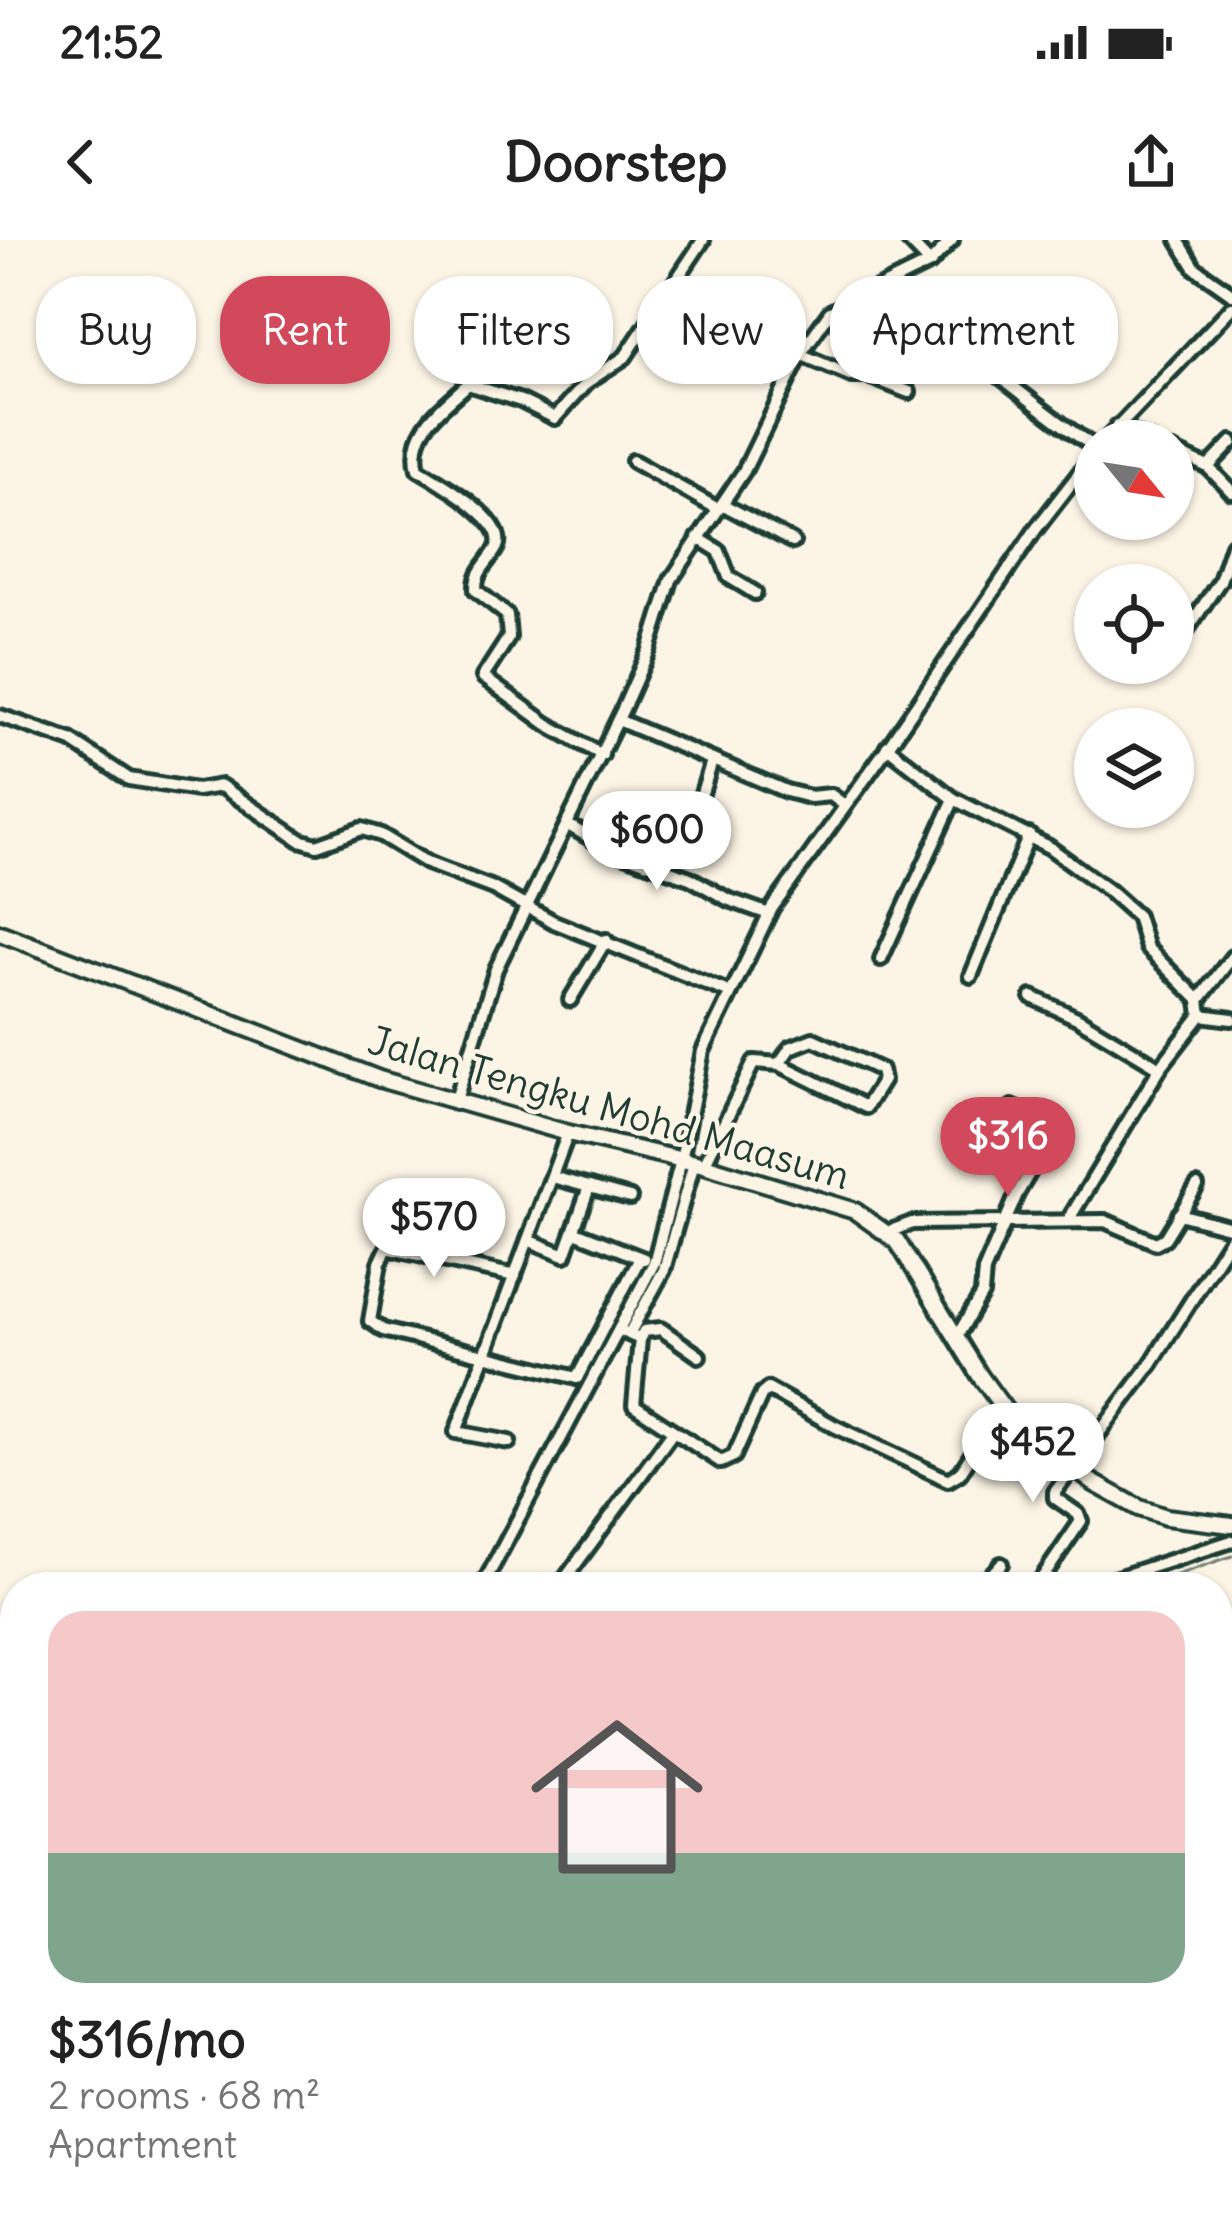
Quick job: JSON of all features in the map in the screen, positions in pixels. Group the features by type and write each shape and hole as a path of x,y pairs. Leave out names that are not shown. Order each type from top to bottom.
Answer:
{"main road":[{"name":"Jalan Tengku Mohd Maasum","path":"0,933 324,1060 455,1103 693,1162 855,1210 888,1232 1002,1407 1072,1467 1152,1513 1232,1525"}],"street":[{"path":"681,276 703,240"},
{"path":"908,240 930,263"},
{"path":"904,276 930,263 952,240"},
{"path":"1178,240 1195,268 1232,294"},
{"path":"1123,420 1232,307"},
{"path":"806,347 830,312"},
{"path":"602,755 547,724 483,677 504,648 511,625 507,615 476,590 475,580 496,550 500,535 459,495 418,469 414,450 433,414 468,384 521,400 555,418 587,382 626,357 637,341"},
{"path":"806,356 852,376 868,376 909,392"},
{"path":"455,1103 496,969 618,720 649,650 664,594 744,471 786,384"},
{"path":"1008,384 1074,435"},
{"path":"1208,467 1232,442"},
{"path":"633,461 793,542"},
{"path":"1194,461 1208,467 1232,492"},
{"path":"490,1572 581,1398 629,1334 664,1270 693,1162 691,1096 703,1051 769,914 1074,478"},
{"path":"698,538 718,551 729,577 755,593"},
{"path":"1194,619 1220,581 1232,545"},
{"path":"0,716 70,740 130,778 197,790 221,786 300,840 317,844 362,829 381,835 427,863 493,889 526,908 728,992"},
{"path":"618,720 787,791 815,798 831,795 843,804"},
{"path":"887,747 954,799 1029,835 1109,891 1137,916 1148,948 1198,1000 1201,1015 1160,1068 1069,1219"},
{"path":"696,812 712,761"},
{"path":"880,959 954,799"},
{"path":"568,825 609,849 690,878 727,899 769,914"},
{"path":"971,976 1029,835"},
{"path":"571,1000 606,940"},
{"path":"1198,1000 1232,957"},
{"path":"1032,998 1077,1018 1160,1068"},
{"path":"1201,1015 1232,1019"},
{"path":"778,1064 790,1048 813,1039 881,1070 884,1080 866,1108 778,1064 754,1062 693,1162 653,1263 629,1334 632,1400 672,1432 728,1462 761,1394 768,1389 948,1480 960,1472 1002,1407"},
{"path":"956,1338 982,1294 984,1271 1005,1222 1054,1127 1012,1107"},
{"path":"509,1442 456,1432 568,1133"},
{"path":"552,1177 630,1198"},
{"path":"888,1232 912,1223 1069,1219 1117,1223 1156,1243 1165,1238 1197,1186"},
{"path":"528,1240 565,1255 589,1187"},
{"path":"1047,1572 1080,1526 1078,1514 1054,1496 1151,1364 1232,1232 1179,1214"},
{"path":"574,1232 653,1263"},
{"path":"515,1276 387,1248 370,1321 383,1330 578,1378"},
{"path":"581,1398 576,1390 578,1378 640,1258"},
{"path":"629,1334 661,1329 699,1356"},
{"path":"570,1572 672,1432"},
{"path":"1136,1572 1232,1541"},
{"path":"993,1572 1000,1564"}],"waterway":[{"path":"1186,1572 1232,1556"}]}
